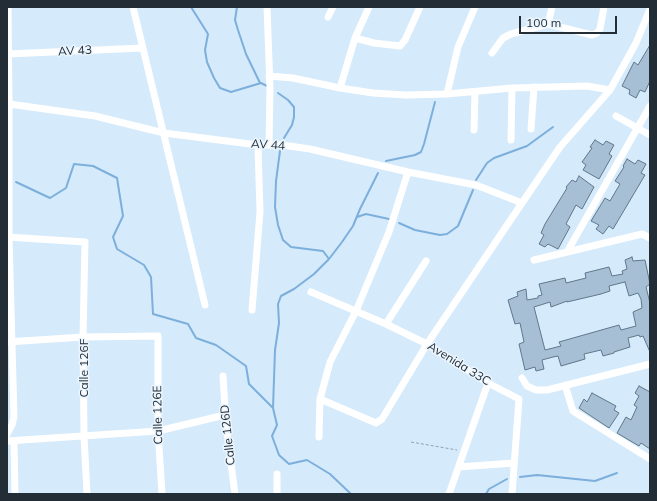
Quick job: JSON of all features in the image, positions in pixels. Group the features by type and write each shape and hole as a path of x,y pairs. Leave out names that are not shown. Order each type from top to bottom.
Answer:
{"street":[{"path":"7,434 14,417 9,342 8,7"},
{"path":"133,7 205,305"},
{"path":"267,7 269,145"},
{"path":"328,17 333,7"},
{"path":"340,88 355,38 368,7"},
{"path":"355,38 374,43 400,46 405,40 420,7"},
{"path":"447,94 458,47 475,7"},
{"path":"548,24 552,7"},
{"path":"492,53 503,38 511,34 548,24 592,35 597,33 600,29 604,7"},
{"path":"320,399 376,423 382,419 427,344 560,147 610,90 636,43 650,9"},
{"name":"AV 43","path":"8,54 142,48"},
{"path":"269,76 293,78 373,93 406,95 447,94 534,87 587,86 610,90"},
{"path":"531,129 534,87"},
{"path":"511,140 512,88"},
{"path":"474,130 475,92"},
{"name":"AV 44","path":"9,104 95,116 164,133 258,145 282,145 310,149 408,172 476,185 522,202"},
{"path":"567,252 650,106"},
{"path":"616,116 650,135"},
{"path":"252,310 260,212 258,145"},
{"path":"319,437 320,399 330,362 356,311 389,232 408,172"},
{"path":"534,260 642,234 650,238"},
{"name":"Calle 126F","path":"8,237 85,242 83,337 84,436 87,494"},
{"path":"386,324 426,261"},
{"name":"Avenida 33C","path":"312,292 386,324 427,344 488,383 519,399 512,494"},
{"name":"Calle 126E","path":"83,337 158,336 158,431 162,494"},
{"path":"9,342 83,337"},
{"path":"522,378 527,386 536,390 547,390 650,364"},
{"name":"Calle 126D","path":"223,376 235,494"},
{"path":"449,494 488,383"},
{"path":"565,385 573,411 650,459"},
{"path":"15,494 10,441 158,431 226,415"},
{"path":"458,467 514,463"},
{"path":"277,474 277,494"}],"path":[{"path":"411,442 464,452"}],"building":[{"path":"650,45 650,81 645,92 640,90 636,98 629,94 630,90 622,86 634,62 638,65"},
{"path":"595,140 603,145 606,141 614,145 609,154 612,156 599,179 583,170 586,165 582,162 592,148 590,147"},
{"path":"627,159 635,164 638,160 646,164 641,173 645,175 613,229 609,226 603,234 596,229 599,225 591,221 605,198 610,201 620,184 615,181"},
{"path":"579,176 594,187 582,209 576,205 566,224 570,227 558,249 548,244 545,247 539,244 544,235 541,233 545,224 567,188 566,187 572,180 576,182"},
{"path":"632,257 633,261 645,260 650,284 646,287 650,303 650,352 643,336 640,337 639,335 628,338 630,347 614,353 603,356 601,350 584,354 585,359 561,366 558,356 542,360 544,369 536,371 535,367 525,370 519,344 524,342 520,323 515,324 508,300 518,296 517,292 526,289 527,300 538,298 538,296 542,295 539,284 565,278 566,283 586,278 585,273 609,267 612,276 623,274 622,271 627,269 625,260","holes":["625,282 629,296 638,293 641,299 642,308 633,312 636,326 621,330 619,325 559,342 561,346 545,350 534,307 550,302 551,307 567,301 601,294 610,291 609,286"]},
{"path":"639,386 650,392 650,449 641,443 639,446 617,433 626,417 631,420 637,407 634,405 639,396 635,393"},
{"path":"592,393 616,406 614,410 619,413 609,428 579,408 584,399 587,402"}],"waterway":[{"path":"191,7 208,34 205,50 207,62 220,88 231,92 261,83 267,86"},
{"path":"237,7 235,20 238,30 246,54 260,83"},
{"path":"278,93 288,100 294,107 292,125 284,138"},
{"path":"386,161 415,155 421,152 435,102"},
{"path":"476,180 487,163 494,158 527,146 553,127"},
{"path":"280,151 276,181 275,207 278,225 283,240 291,247 323,251 329,259"},
{"path":"16,182 50,198 66,188 74,164 93,166 117,178 123,216 113,237 117,249 144,265 151,277 153,314 188,324 196,338 216,345 246,366 249,384 273,408"},
{"path":"351,494 330,474 307,460 289,464 279,455 272,436 277,425 273,408 275,350 279,323 278,304 281,296 294,289 314,274 329,259 342,242 353,226 378,173"},
{"path":"399,223 415,230 440,235 447,234 458,226 473,190"},
{"path":"357,217 366,214 389,219"},
{"path":"520,477 537,475 595,481 617,473"},
{"path":"486,494 489,489 507,479"}]}
